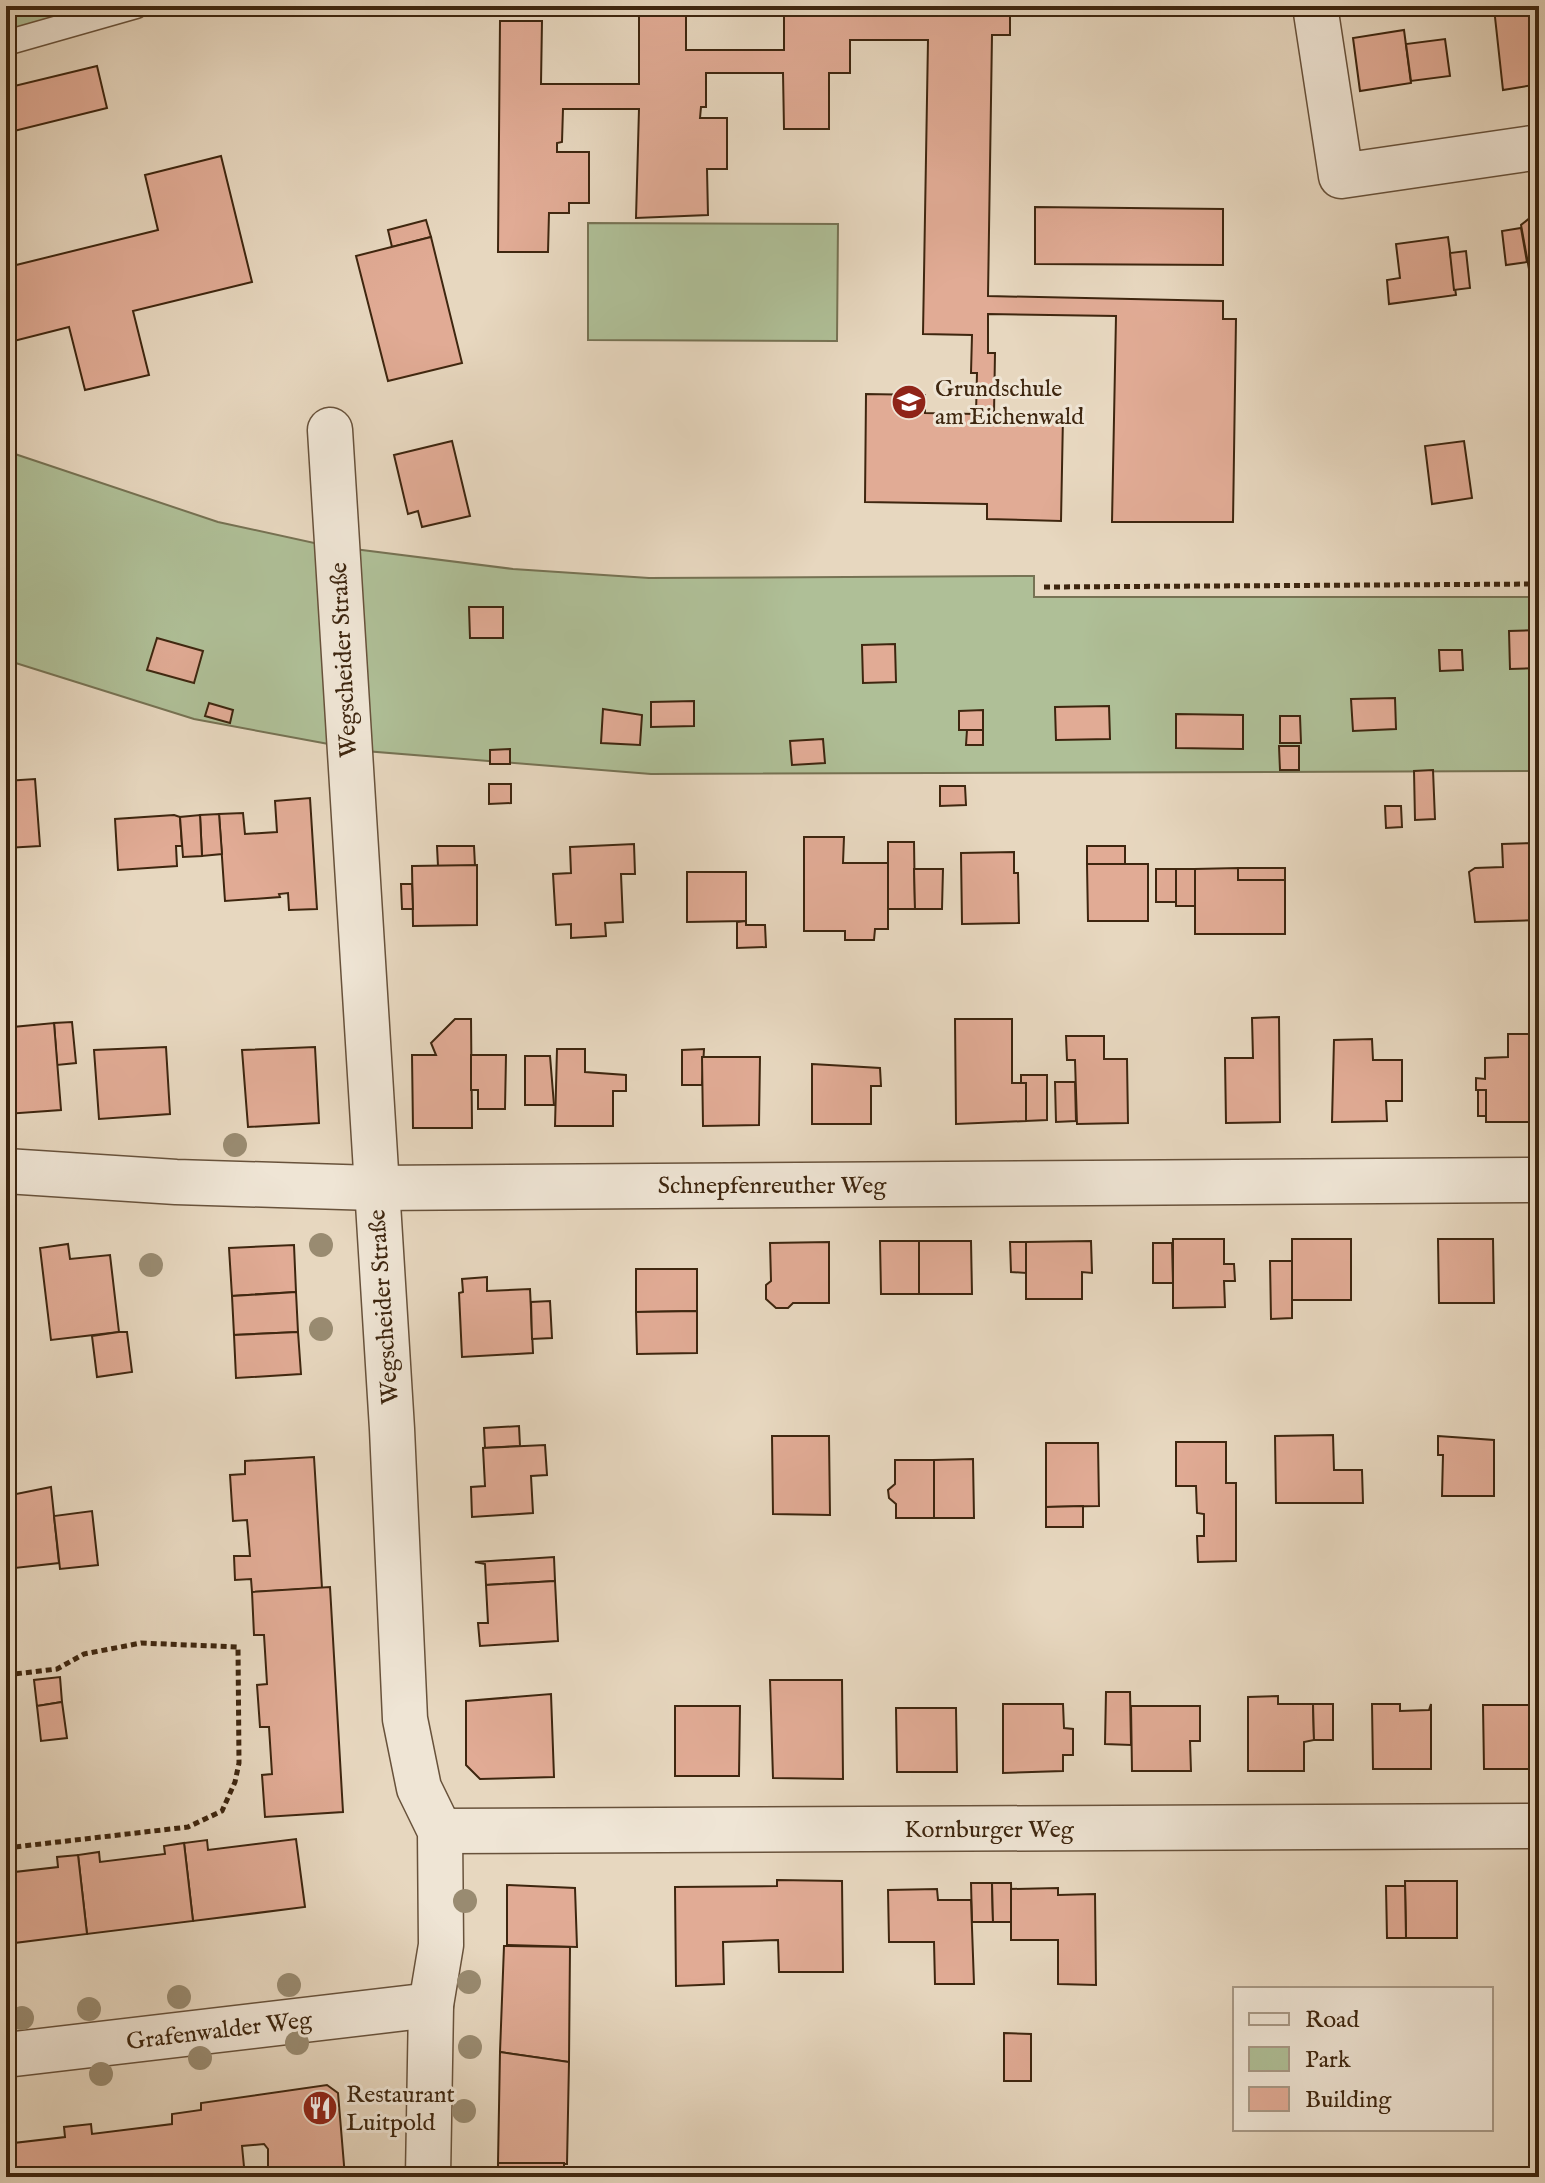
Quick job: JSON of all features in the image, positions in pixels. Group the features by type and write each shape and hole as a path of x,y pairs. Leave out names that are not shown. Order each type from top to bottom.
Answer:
{"street":[{"path":"1315,6 1341,176 1539,147"},
{"name":"Wegscheider Straße","path":"330,430 374,1188 392,1429 405,1719 419,1788 440,1831 441,1945 431,2005 428,2177"},
{"name":"Schnepfenreuther Weg","path":"6,1171 176,1182 374,1188 1539,1180"},
{"name":"Kornburger Weg","path":"440,1831 1539,1826"},
{"name":"Grafenwalder Weg","path":"6,2055 431,2005"}],"lane":[{"path":"6,43 136,6"}],"path":[{"path":"1044,587 1539,584"},
{"path":"6,1675 57,1669 84,1654 141,1643 238,1647 239,1763 235,1782 222,1811 188,1827 6,1848"}],"green space":[{"path":"6,6 184,6 6,49"},
{"path":"588,223 838,224 837,341 588,340"},
{"path":"6,451 218,522 319,544 334,745 194,719 6,660"},
{"path":"354,549 513,569 649,578 1034,576 1034,597 1539,597 1539,771 651,774 365,751"}],"building":[{"path":"639,6 686,6 686,50 784,50 784,6 829,6 829,15 927,15 927,6 1010,6 1010,35 992,35 988,296 1223,301 1223,319 1236,319 1233,522 1112,522 1116,316 988,314 988,353 995,353 994,414 1063,416 1061,521 987,519 987,504 865,502 866,394 925,395 925,413 976,414 977,373 971,373 972,335 923,334 928,40 850,40 850,73 829,73 829,129 784,129 783,73 706,73 706,107 701,107 700,118 727,118 727,169 707,169 708,215 636,218 639,109 563,109 562,142 557,143 557,152 589,152 589,203 569,203 569,213 549,213 548,252 498,252 500,21 542,21 541,84 639,84"},
{"path":"1539,6 1539,84 1503,90 1494,8"},
{"path":"1404,30 1411,83 1360,91 1353,38"},
{"path":"1445,39 1450,76 1411,81 1406,44"},
{"path":"97,66 107,108 6,133 6,88"},
{"path":"221,156 252,282 133,311 149,375 85,390 69,327 6,343 6,257 8,267 158,230 145,175"},
{"path":"1035,207 1223,209 1223,265 1035,264"},
{"path":"1539,216 1539,302 1535,302 1521,225 1531,217"},
{"path":"426,220 431,237 392,247 388,230"},
{"path":"1521,228 1527,262 1506,265 1502,231"},
{"path":"431,237 462,363 388,381 356,256"},
{"path":"1448,237 1456,295 1389,304 1387,280 1400,278 1396,244"},
{"path":"1466,251 1470,288 1454,290 1450,253"},
{"path":"452,441 470,516 422,527 418,511 408,514 394,455"},
{"path":"1464,441 1472,498 1432,504 1425,446"},
{"path":"469,607 503,607 503,638 470,638"},
{"path":"1539,630 1539,668 1510,669 1509,631"},
{"path":"157,638 203,651 194,683 147,670"},
{"path":"895,644 896,682 863,683 862,645"},
{"path":"1439,650 1462,650 1463,670 1440,671"},
{"path":"1395,698 1396,729 1353,731 1351,699"},
{"path":"694,701 694,726 651,727 651,702"},
{"path":"209,703 233,710 230,723 205,716"},
{"path":"1109,706 1110,739 1056,740 1055,707"},
{"path":"603,709 642,715 640,745 601,743"},
{"path":"983,710 983,730 959,730 959,711"},
{"path":"1176,714 1243,715 1243,749 1176,748"},
{"path":"1280,716 1300,716 1301,743 1280,743"},
{"path":"967,730 983,730 983,745 966,745"},
{"path":"823,739 825,763 792,765 790,741"},
{"path":"1279,746 1299,746 1299,770 1280,770"},
{"path":"510,749 510,764 490,764 490,750"},
{"path":"1433,770 1435,819 1415,820 1414,771"},
{"path":"35,779 40,846 6,848 6,781"},
{"path":"489,784 511,784 511,803 489,804"},
{"path":"940,786 965,786 966,805 940,806"},
{"path":"310,798 317,909 289,910 288,893 279,894 280,897 225,901 219,814 243,813 245,834 277,832 275,801"},
{"path":"1385,806 1401,806 1402,827 1386,828"},
{"path":"219,814 222,854 202,856 200,815"},
{"path":"200,815 202,856 183,857 180,817"},
{"path":"180,817 182,846 176,846 177,866 118,870 115,819"},
{"path":"804,837 844,837 843,863 888,863 888,929 875,929 874,940 845,940 845,931 804,931"},
{"path":"888,842 914,842 915,909 888,909"},
{"path":"1536,843 1539,920 1475,922 1469,872 1475,868 1503,867 1502,844"},
{"path":"634,844 635,874 621,874 623,922 605,923 606,936 571,938 571,924 556,925 553,874 571,873 570,847"},
{"path":"437,846 474,846 475,866 438,866"},
{"path":"1087,846 1125,846 1125,864 1087,864"},
{"path":"1014,852 1014,873 1018,873 1019,923 962,924 961,853"},
{"path":"1087,864 1148,864 1148,921 1088,921"},
{"path":"477,865 477,925 413,926 412,866"},
{"path":"1238,868 1238,880 1285,880 1285,934 1195,934 1195,869"},
{"path":"1238,868 1285,868 1285,880 1238,880"},
{"path":"914,869 943,869 942,909 915,909"},
{"path":"1156,869 1176,869 1177,902 1156,902"},
{"path":"1176,869 1195,869 1195,906 1176,906"},
{"path":"687,872 746,872 746,921 687,922"},
{"path":"401,884 412,884 413,909 402,909"},
{"path":"746,921 746,925 765,925 766,947 737,948 737,922"},
{"path":"1279,1017 1280,1122 1226,1123 1225,1058 1253,1058 1252,1018"},
{"path":"455,1019 471,1019 472,1128 413,1128 412,1055 436,1055 431,1043"},
{"path":"955,1019 1012,1019 1012,1083 1026,1083 1026,1121 956,1124"},
{"path":"72,1022 76,1063 57,1065 54,1023"},
{"path":"54,1023 61,1110 6,1114 6,1043 14,1042 13,1027"},
{"path":"1508,1034 1539,1034 1539,1122 1486,1122 1486,1090 1476,1090 1476,1078 1485,1079 1485,1058 1508,1057"},
{"path":"1066,1036 1104,1036 1104,1059 1127,1059 1128,1123 1077,1124 1075,1060 1067,1060"},
{"path":"1372,1039 1373,1060 1402,1060 1402,1101 1386,1101 1387,1121 1332,1122 1334,1040"},
{"path":"166,1047 170,1114 99,1119 94,1050"},
{"path":"315,1047 319,1123 248,1127 242,1050"},
{"path":"557,1049 585,1049 585,1072 626,1075 626,1091 613,1091 613,1126 555,1126"},
{"path":"704,1049 702,1085 682,1085 682,1050"},
{"path":"471,1055 506,1055 505,1109 478,1109 478,1090 471,1090"},
{"path":"525,1056 550,1056 554,1105 525,1105"},
{"path":"702,1057 760,1057 759,1125 703,1126"},
{"path":"812,1064 880,1068 881,1086 871,1086 871,1124 812,1124"},
{"path":"1021,1075 1047,1075 1047,1120 1026,1121 1026,1083 1021,1083"},
{"path":"1055,1082 1075,1082 1076,1121 1056,1122"},
{"path":"1478,1090 1486,1090 1486,1116 1478,1116"},
{"path":"1173,1239 1224,1239 1224,1264 1234,1264 1235,1281 1224,1281 1225,1307 1173,1308"},
{"path":"1292,1239 1351,1239 1351,1300 1292,1300"},
{"path":"1438,1239 1493,1239 1494,1303 1439,1303"},
{"path":"880,1241 919,1241 919,1294 881,1294"},
{"path":"919,1241 971,1241 972,1294 919,1294"},
{"path":"1091,1241 1092,1273 1082,1272 1082,1299 1026,1299 1026,1242"},
{"path":"829,1242 829,1303 793,1303 788,1308 776,1308 766,1299 766,1285 771,1281 770,1243"},
{"path":"1010,1242 1026,1242 1026,1273 1011,1272"},
{"path":"1153,1243 1172,1243 1173,1283 1153,1283"},
{"path":"68,1244 70,1259 110,1255 119,1332 51,1340 40,1248"},
{"path":"294,1245 296,1292 232,1296 229,1248"},
{"path":"1270,1261 1292,1261 1292,1318 1271,1319"},
{"path":"636,1269 697,1269 697,1311 636,1312"},
{"path":"487,1277 487,1291 530,1289 533,1353 462,1357 459,1293 463,1292 462,1279"},
{"path":"296,1292 298,1332 234,1335 232,1296"},
{"path":"550,1301 552,1338 532,1339 531,1302"},
{"path":"697,1311 697,1353 637,1354 636,1312"},
{"path":"127,1332 132,1372 97,1377 92,1336"},
{"path":"298,1332 301,1374 236,1378 234,1335"},
{"path":"519,1426 520,1446 485,1448 484,1428"},
{"path":"1333,1435 1334,1470 1362,1470 1363,1503 1276,1503 1275,1436"},
{"path":"772,1436 829,1436 830,1515 773,1514"},
{"path":"1438,1436 1494,1440 1494,1496 1442,1496 1443,1455 1438,1455"},
{"path":"1176,1442 1226,1442 1226,1483 1236,1483 1236,1561 1198,1562 1197,1536 1204,1536 1204,1514 1197,1513 1196,1486 1176,1486"},
{"path":"1046,1443 1098,1443 1099,1506 1046,1507"},
{"path":"545,1445 547,1475 531,1476 533,1513 472,1517 471,1487 485,1486 483,1448"},
{"path":"314,1457 322,1588 252,1592 251,1579 235,1580 234,1556 250,1556 247,1520 233,1521 230,1475 245,1474 245,1461"},
{"path":"973,1459 974,1518 934,1518 934,1460"},
{"path":"895,1460 934,1460 934,1518 896,1518 896,1504 889,1498 888,1490 895,1484"},
{"path":"51,1487 59,1563 6,1569 6,1496"},
{"path":"1083,1506 1083,1527 1046,1527 1046,1507"},
{"path":"92,1511 98,1565 60,1569 54,1516"},
{"path":"554,1557 555,1581 486,1585 485,1564 475,1562"},
{"path":"555,1581 558,1641 480,1646 478,1623 488,1623 486,1585"},
{"path":"330,1587 343,1812 265,1817 262,1775 272,1774 269,1727 260,1727 257,1685 267,1684 264,1635 254,1635 252,1592"},
{"path":"60,1677 62,1702 37,1706 34,1680"},
{"path":"770,1680 842,1680 843,1779 773,1778"},
{"path":"1106,1692 1130,1692 1131,1745 1105,1744"},
{"path":"551,1694 554,1777 480,1779 466,1765 466,1701"},
{"path":"1278,1696 1278,1704 1313,1704 1314,1740 1304,1742 1304,1771 1248,1771 1248,1697"},
{"path":"62,1702 67,1738 41,1741 37,1706"},
{"path":"1003,1704 1063,1704 1064,1728 1073,1729 1073,1755 1063,1755 1063,1771 1003,1773"},
{"path":"1313,1704 1333,1704 1333,1740 1314,1740"},
{"path":"1372,1704 1400,1704 1400,1711 1429,1710 1431,1704 1431,1769 1373,1769"},
{"path":"1483,1705 1539,1705 1539,1769 1484,1769"},
{"path":"675,1706 740,1706 739,1776 675,1776"},
{"path":"1131,1706 1200,1706 1200,1741 1190,1741 1191,1771 1132,1771"},
{"path":"896,1708 956,1708 957,1772 897,1772"},
{"path":"296,1839 305,1907 193,1921 184,1843 207,1840 208,1850"},
{"path":"184,1843 193,1921 87,1934 78,1855 99,1852 100,1862 165,1854 164,1846"},
{"path":"78,1855 87,1934 6,1944 6,1873 58,1867 57,1857"},
{"path":"777,1880 842,1881 843,1972 779,1972 778,1940 723,1942 724,1984 676,1986 675,1887 777,1886"},
{"path":"1405,1881 1457,1881 1457,1938 1406,1938"},
{"path":"971,1883 992,1883 993,1922 972,1922"},
{"path":"992,1883 1011,1883 1012,1922 993,1922"},
{"path":"507,1885 575,1888 577,1947 507,1945"},
{"path":"1386,1886 1405,1886 1406,1938 1387,1938"},
{"path":"1058,1888 1058,1895 1095,1894 1096,1985 1058,1984 1058,1940 1011,1940 1011,1889"},
{"path":"937,1889 938,1900 971,1900 974,1984 935,1984 934,1942 889,1942 888,1890"},
{"path":"504,1946 570,1947 569,2062 500,2052"},
{"path":"1004,2033 1031,2034 1031,2081 1004,2081"},
{"path":"500,2052 569,2062 567,2164 498,2163"},
{"path":"327,2085 338,2093 345,2177 268,2177 268,2149 264,2144 242,2146 245,2177 17,2177 14,2143 65,2137 64,2127 91,2124 92,2134 172,2124 172,2114 201,2110 201,2103"},
{"path":"498,2163 564,2163 564,2177 498,2177"}],"place":[{"name":"Grundschule am Eichenwald","path":"909,402"},
{"name":"Restaurant Luitpold","path":"320,2108"}]}
